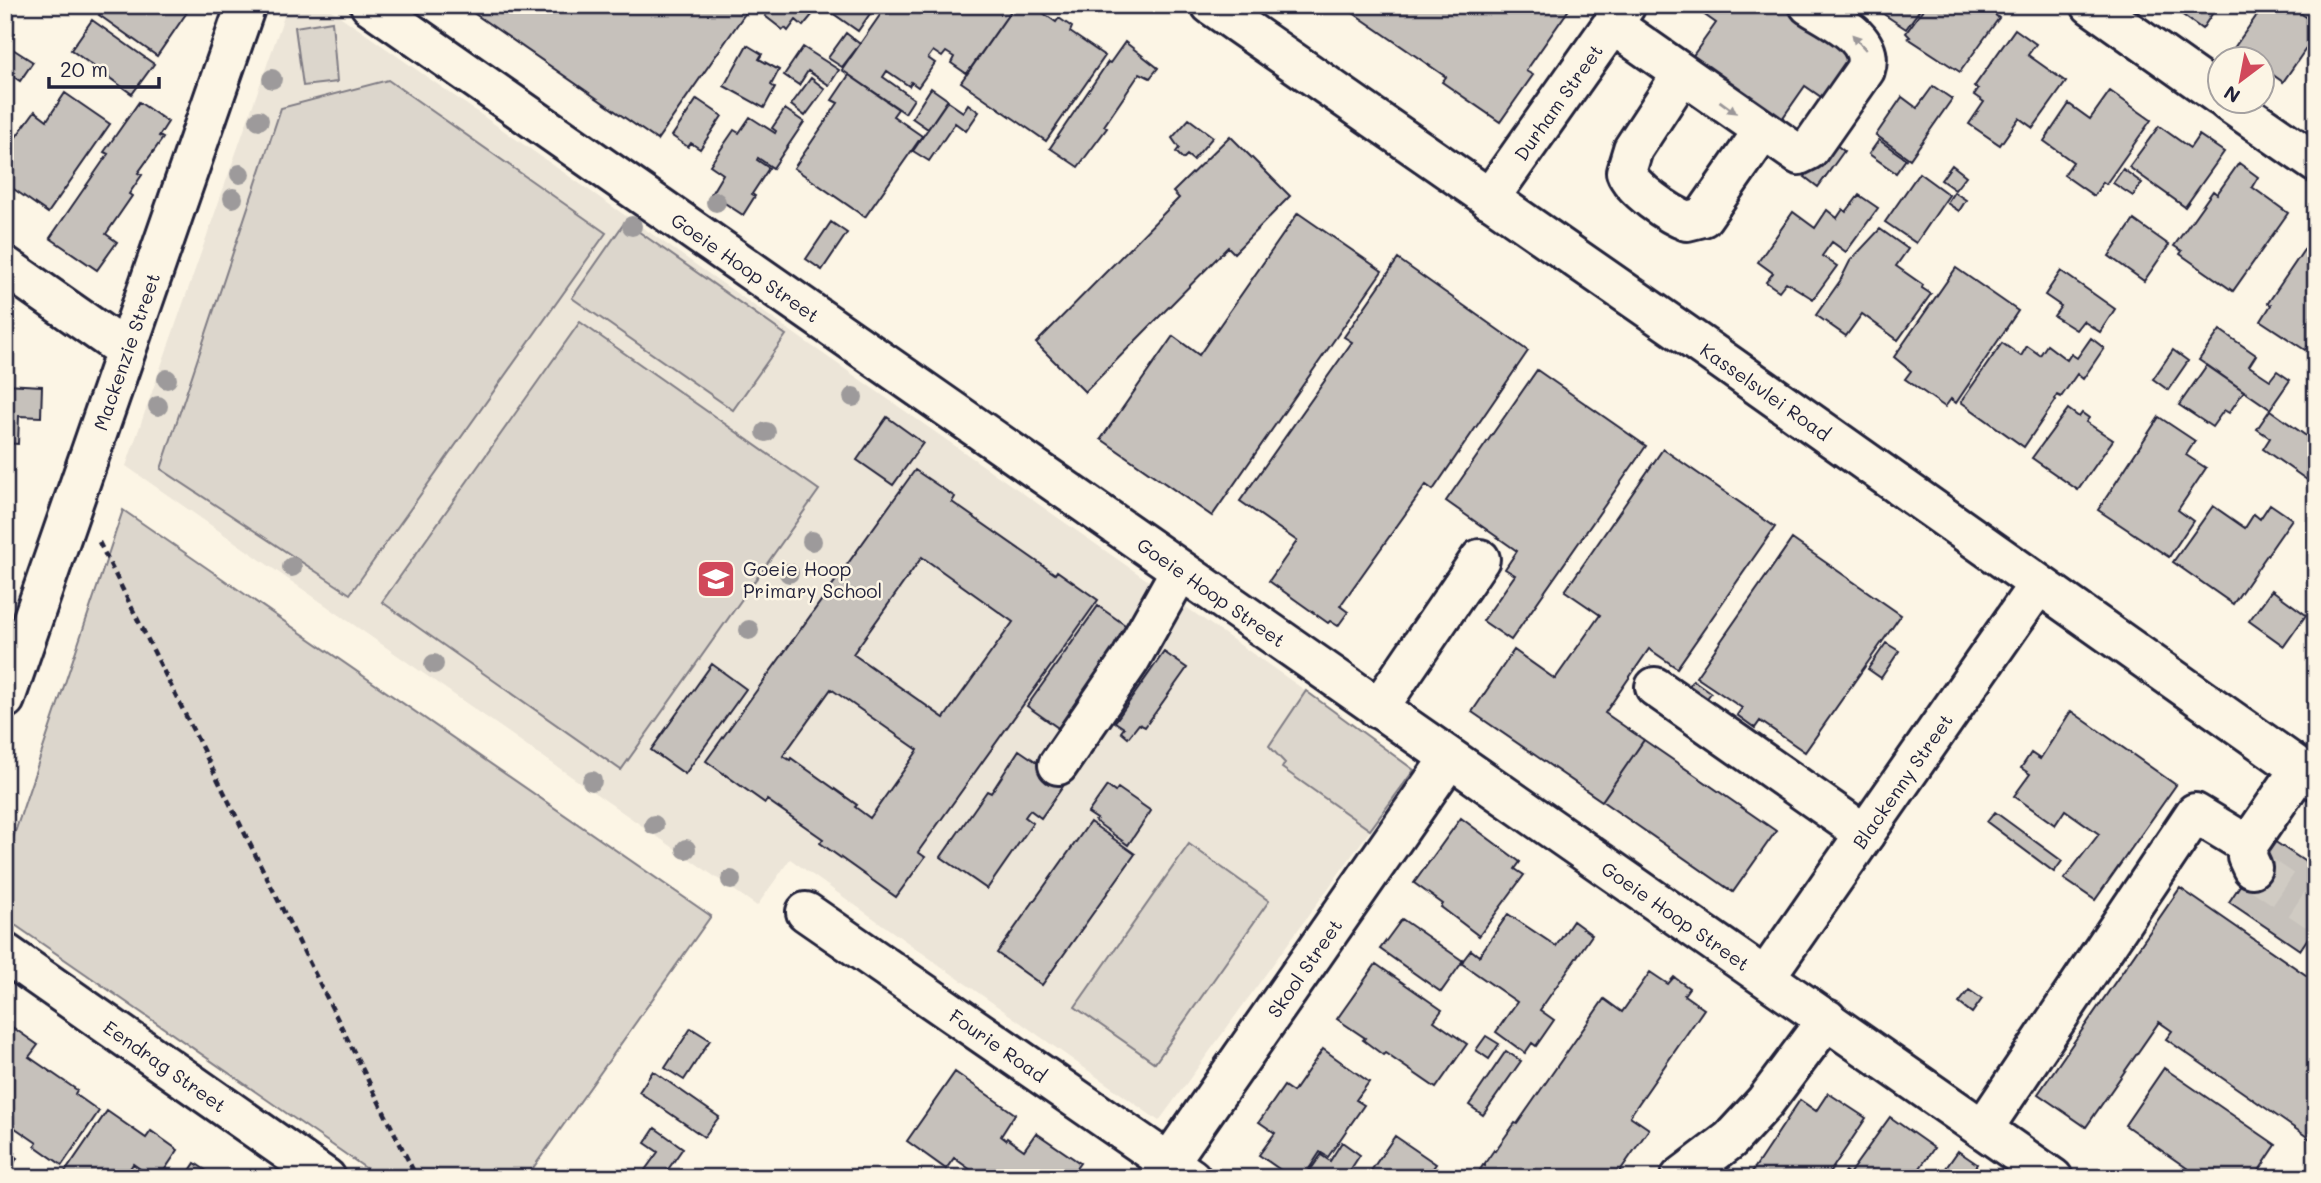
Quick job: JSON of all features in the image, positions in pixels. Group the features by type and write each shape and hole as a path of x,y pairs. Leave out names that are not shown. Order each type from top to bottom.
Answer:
{"street":[{"name":"Mackenzie Street","path":"5,699 246,5"},
{"name":"Goeie Hoop Street","path":"370,5 2053,1178"},
{"name":"Kasselsvlei Road","path":"1211,5 1705,348 2308,774"},
{"path":"1619,15 1682,74 1796,154 1806,153 1865,71 1868,54 1855,36 1809,5"},
{"path":"2091,5 2206,86"},
{"name":"Durham Street","path":"1489,199 1619,15"},
{"path":"1682,74 1633,149 1626,172 1632,184 1670,211 1688,221 1703,217 1763,131"},
{"path":"2248,116 2316,163"},
{"path":"5,267 125,350"},
{"path":"1378,709 1480,559"},
{"path":"1059,765 1130,660 1180,571"},
{"name":"Blackenny Street","path":"1766,976 2038,585"},
{"path":"1655,687 1865,834"},
{"name":"Skool Street","path":"1172,1173 1449,759"},
{"path":"1983,1129 2195,813 2250,857 2308,774"},
{"name":"Fourie Road","path":"806,912 1172,1173"},
{"name":"Eendrag Street","path":"5,953 326,1178"},
{"path":"1680,1178 1730,1140 1765,1102 1826,1019"}],"path":[{"path":"75,495 417,1178"}],"shaded area":[{"name":"Goeie Hoop Primary School","path":"288,5 324,5 1306,691 1414,770 1159,1121 790,859 757,906 126,466"},
{"path":"332,21 337,82 303,86 295,27"},
{"path":"388,80 606,233 350,594 161,469 281,108"},
{"path":"625,222 786,335 733,410 572,298"},
{"path":"580,322 819,490 621,770 382,602"},
{"path":"123,510 711,916 526,1178 380,1178 5,918 5,862"},
{"path":"1306,691 1414,770 1370,830 1282,768 1285,763 1269,746"},
{"path":"1189,844 1269,901 1155,1063 1075,1007"}],"building":[{"path":"106,5 192,5 157,56 99,15"},
{"path":"462,5 751,5 657,140"},
{"path":"773,5 801,5 813,14 803,26 796,20 788,31 785,28 783,30 765,16"},
{"path":"821,5 876,5 858,31"},
{"path":"887,5 1015,5 967,74 951,63 954,57 946,52 942,57 933,51 928,58 935,63 918,87 911,82 909,86 887,71 883,77 914,99 905,113 842,70"},
{"path":"1015,5 1032,5 1056,22 1059,18 1072,27 1070,32 1105,56 1046,141 961,82"},
{"path":"1348,5 1572,5 1526,71 1533,75 1500,122 1442,82 1446,77 1346,8"},
{"path":"1699,5 1783,5 1864,62 1834,106 1805,86 1777,126 1687,64 1716,23 1696,9"},
{"path":"1887,5 1923,5 1906,29 1882,13"},
{"path":"1926,5 1983,5 1999,18 1960,72 1908,38 1910,37 1906,33"},
{"path":"2169,5 2218,5 2202,29"},
{"path":"2264,5 2289,5 2316,24 2316,34 2283,82 2276,77 2276,46 2235,46"},
{"path":"92,20 154,64 132,94 71,50"},
{"path":"2015,29 2036,44 2028,55 2066,82 2033,128 2019,118 2000,145 1969,124 1984,102 1974,95 1978,89 1974,87"},
{"path":"846,33 860,44 842,67 828,58"},
{"path":"1125,42 1158,68 1150,78 1140,73 1104,126 1107,128 1078,167 1050,148 1108,62 1110,63"},
{"path":"5,44 33,62 20,81 5,71"},
{"path":"747,45 762,54 759,59 779,70 771,85 775,88 764,108 724,86"},
{"path":"803,47 839,70 829,85 808,71 799,85 784,75"},
{"path":"849,75 898,109 893,116 922,136 865,217 794,168 838,103 832,100"},
{"path":"811,78 825,89 805,116 791,105"},
{"path":"1933,86 1952,99 1910,159 1876,135 1902,97 1917,108"},
{"path":"931,88 948,100 928,129 912,118"},
{"path":"2110,91 2151,120 2106,184 2103,182 2094,196 2064,175 2073,162 2044,141 2069,104 2090,119"},
{"path":"65,93 110,124 48,213 8,185 5,189 5,152 35,111 47,120"},
{"path":"697,99 722,116 700,149 691,143 688,147 672,136"},
{"path":"947,101 963,112 968,104 979,112 966,131 955,123 929,161 913,151"},
{"path":"139,102 168,122 159,136 163,138 138,173 142,175 129,194 132,196 106,234 117,242 97,270 50,238 108,154 104,152"},
{"path":"785,109 804,122 773,168 758,158 757,160 769,168 752,194 755,196 743,215 711,194 723,174 710,165 734,130 739,133 750,117 775,133 772,128"},
{"path":"1189,119 1213,137 1193,160 1187,155 1183,159 1176,152 1179,148 1172,138"},
{"path":"2159,126 2190,148 2199,135 2224,152 2185,207 2129,167"},
{"path":"1230,136 1290,196 1234,253 1228,247 1085,392 1036,343 1179,198 1173,192"},
{"path":"1879,140 1906,159 1896,173 1869,154"},
{"path":"1831,141 1844,151 1818,187 1805,177"},
{"path":"2239,163 2258,177 2252,187 2288,213 2233,291 2180,254 2182,251 2174,246 2213,191 2217,194"},
{"path":"1952,165 1966,176 1955,190 1941,180"},
{"path":"2123,169 2142,183 2133,196 2113,183"},
{"path":"1919,173 1949,195 1916,243 1885,222"},
{"path":"1954,192 1966,200 1959,211 1947,203"},
{"path":"1859,195 1878,208 1846,252 1832,242 1822,256 1837,266 1813,299 1786,282 1779,291 1766,282 1773,273 1758,262 1793,212 1815,228 1827,210 1837,218 1843,209 1846,212"},
{"path":"1298,213 1382,271 1212,516 1101,439 1173,336 1199,355"},
{"path":"2134,220 2169,245 2144,281 2109,256"},
{"path":"831,222 847,233 822,270 806,259"},
{"path":"1880,229 1908,249 1896,266 1931,294 1898,340 1862,314 1846,336 1816,315 1840,281 1850,261"},
{"path":"2316,232 2316,335 2305,350 2261,321 2271,305 2268,303"},
{"path":"1398,259 1528,351 1433,490 1426,485 1340,606 1348,612 1338,626 1330,621 1328,623 1269,581 1297,541 1240,501 1352,342 1344,337"},
{"path":"1956,268 2018,311 1956,403 1951,399 1945,407 1905,379 1911,371 1894,357"},
{"path":"2061,271 2115,309 2100,332 2083,321 2076,330 2054,316 2061,306 2045,295"},
{"path":"2220,330 2256,355 2249,366 2270,380 2277,371 2290,380 2270,409 2199,360"},
{"path":"2091,338 2104,348 2083,379 2077,374 2061,397 2057,395 2024,447 1961,402 2002,343 2021,356 2027,346 2040,355 2047,345 2067,360 2071,354 2077,358"},
{"path":"2173,350 2188,361 2168,390 2153,379"},
{"path":"2207,365 2244,391 2229,413 2224,410 2212,427 2179,405"},
{"path":"1537,370 1646,446 1511,640 1483,621 1515,575 1505,569 1517,551 1446,501"},
{"path":"5,384 42,386 41,417 19,416 18,444 5,443"},
{"path":"2068,409 2079,417 2082,413 2089,418 2086,422 2113,440 2078,490 2032,458"},
{"path":"2270,410 2316,443 2316,470 2307,480 2263,449 2270,438 2257,429"},
{"path":"887,417 923,443 893,485 857,460"},
{"path":"2159,417 2195,441 2186,455 2206,468 2178,510 2193,521 2169,557 2098,510"},
{"path":"1663,449 1775,527 1677,668 1649,649 1605,713 1644,740 1602,801 1472,712 1514,650 1555,679 1600,615 1565,591"},
{"path":"915,470 955,497 952,502 1055,574 1057,571 1098,600 918,852 925,857 896,897 820,843 823,839 767,800 765,803 706,761","holes":["922,557 1013,622 944,718 853,654","831,689 918,750 870,818 855,807 857,805 791,758 790,760 783,756"]},
{"path":"2270,504 2292,519 2233,604 2173,562 2213,506 2245,528 2254,514 2260,519"},
{"path":"1792,539 1901,615 1805,752 1760,721 1755,728 1737,715 1742,708 1696,677"},
{"path":"2272,590 2306,615 2284,646 2249,621"},
{"path":"1098,606 1135,632 1064,732 1027,706"},
{"path":"1886,643 1899,651 1881,678 1868,669"},
{"path":"1164,652 1187,668 1145,727 1139,724 1128,738 1121,732 1124,728 1115,722"},
{"path":"712,664 746,689 685,774 651,750"},
{"path":"1693,680 1711,693 1698,710 1681,698"},
{"path":"2071,711 2176,785 2095,900 2064,879 2099,834 2065,810 2055,825 2014,796 2030,774 2021,768 2031,753 2040,759"},
{"path":"1644,740 1776,831 1733,892 1602,801"},
{"path":"1019,750 1066,782 1041,818 1030,810 1025,817 1033,823 987,889 941,857 987,791 991,793"},
{"path":"1107,786 1115,792 1118,788 1151,811 1128,845 1088,813"},
{"path":"1995,812 2062,861 2054,872 1987,822"},
{"path":"1461,818 1520,862 1515,869 1524,875 1479,936 1414,883"},
{"path":"1090,822 1135,854 1042,985 997,953"},
{"path":"2271,839 2316,869 2316,926 2300,950 2229,902"},
{"path":"2180,888 2316,982 2316,1143 2166,1039 2172,1031 2159,1022 2086,1127 2038,1094"},
{"path":"1508,914 1556,946 1573,921 1592,935 1540,1010 1554,1020 1536,1046 1532,1043 1525,1053 1496,1032 1517,1002 1461,963 1471,950 1479,956"},
{"path":"1402,919 1463,961 1441,992 1380,949"},
{"path":"1376,964 1442,1010 1434,1021 1467,1044 1436,1088 1385,1053 1383,1055 1363,1040 1365,1038 1337,1019"},
{"path":"1650,972 1668,984 1674,977 1689,988 1684,995 1704,1009 1630,1116 1649,1129 1615,1178 1475,1178 1515,1123 1517,1124 1604,999 1622,1012"},
{"path":"1969,990 1982,999 1972,1013 1959,1003"},
{"path":"5,1022 38,1045 29,1057 77,1090 75,1094 99,1111 62,1165 35,1146 37,1143 5,1121"},
{"path":"691,1028 710,1040 684,1080 665,1068"},
{"path":"1486,1036 1499,1044 1489,1059 1476,1050"},
{"path":"1323,1049 1369,1082 1356,1100 1364,1105 1328,1157 1320,1152 1303,1178 1292,1178 1259,1155 1275,1133 1259,1122 1284,1086 1293,1092"},
{"path":"1506,1051 1521,1061 1483,1115 1469,1105"},
{"path":"2164,1068 2276,1145 2254,1178 2201,1178 2125,1125"},
{"path":"653,1071 719,1117 704,1137 639,1092"},
{"path":"955,1072 1015,1114 1001,1136 1006,1140 1007,1138 1024,1150 1036,1133 1080,1163 1069,1178 972,1178 975,1173 954,1158 946,1169 907,1141"},
{"path":"1828,1093 1866,1118 1826,1178 1748,1178 1800,1100 1816,1111"},
{"path":"107,1111 146,1138 151,1131 178,1150 159,1178 153,1178 133,1164 124,1178 61,1178"},
{"path":"1890,1117 1934,1148 1913,1178 1840,1178 1845,1171 1849,1174"},
{"path":"655,1128 683,1148 662,1178 656,1178 645,1170 658,1152 645,1143"},
{"path":"1395,1136 1436,1164 1426,1178 1366,1178"},
{"path":"1342,1142 1360,1155 1345,1178 1305,1178 1321,1155 1330,1161"},
{"path":"5,1150 17,1158 7,1174 17,1178 5,1178"},
{"path":"1958,1151 1977,1164 1968,1178 1939,1178"},
{"path":"195,1163 217,1178 185,1178"}],"tunnel":[{"path":"2252,868 2316,911"}],"place":[{"name":"Goeie Hoop Primary School","path":"716,579"}]}
